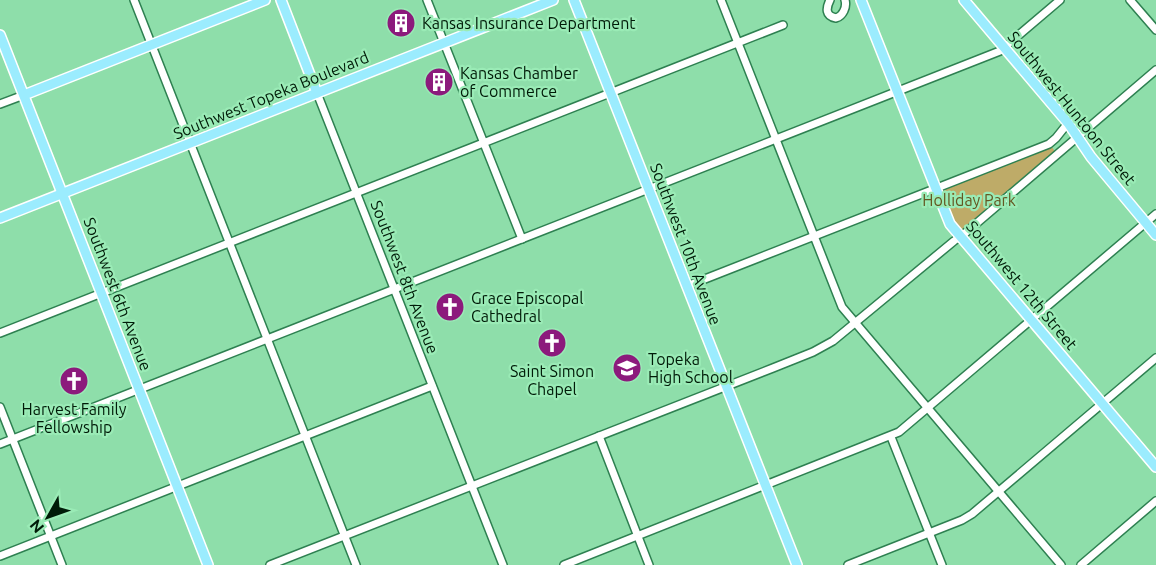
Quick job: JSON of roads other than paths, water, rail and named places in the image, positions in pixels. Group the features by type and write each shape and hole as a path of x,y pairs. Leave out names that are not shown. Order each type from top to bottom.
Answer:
{"main road":[{"path":"24,95 265,0"},
{"name":"Southwest 8th Avenue","path":"281,0 317,93"},
{"name":"Southwest Topeka Boulevard","path":"0,218 553,0"},
{"name":"Southwest 10th Avenue","path":"574,0 796,565"},
{"name":"Southwest 12th Street","path":"861,0 950,224 1156,466"},
{"name":"Southwest Huntoon Street","path":"964,0 1068,123 1091,158 1156,235"},
{"name":"Southwest 6th Avenue","path":"0,35 208,565"}],"street":[{"path":"134,0 356,565"},
{"path":"427,0 522,239"},
{"path":"721,0 842,307 1061,565"},
{"path":"830,0 827,12 833,17 839,17 843,13 847,1"},
{"path":"0,444 1000,51 1060,0"},
{"path":"1130,0 1156,30"},
{"path":"0,333 783,25"},
{"path":"270,565 813,352 833,341 968,231 1156,70"},
{"name":"Southwest 8th Avenue","path":"317,93 502,565"},
{"path":"0,104 24,95"},
{"path":"687,286 1049,144 1068,123"},
{"path":"564,565 891,436 903,429 1156,214"},
{"path":"848,565 968,516 1156,358"},
{"path":"0,556 432,386"},
{"path":"0,407 62,565"},
{"path":"599,436 650,565"},
{"path":"891,436 942,565"},
{"path":"1081,565 1156,501"}],"place":[{"name":"Kansas Insurance Department","path":"401,23"},
{"name":"Kansas Chamber of Commerce","path":"439,82"},
{"name":"Grace Episcopal Cathedral","path":"450,307"},
{"name":"Saint Simon Chapel","path":"552,343"},
{"name":"Topeka High School","path":"627,368"},
{"name":"Harvest Family Fellowship","path":"74,381"}],"park label":[{"name":"Holliday Park","path":"969,200"}]}
